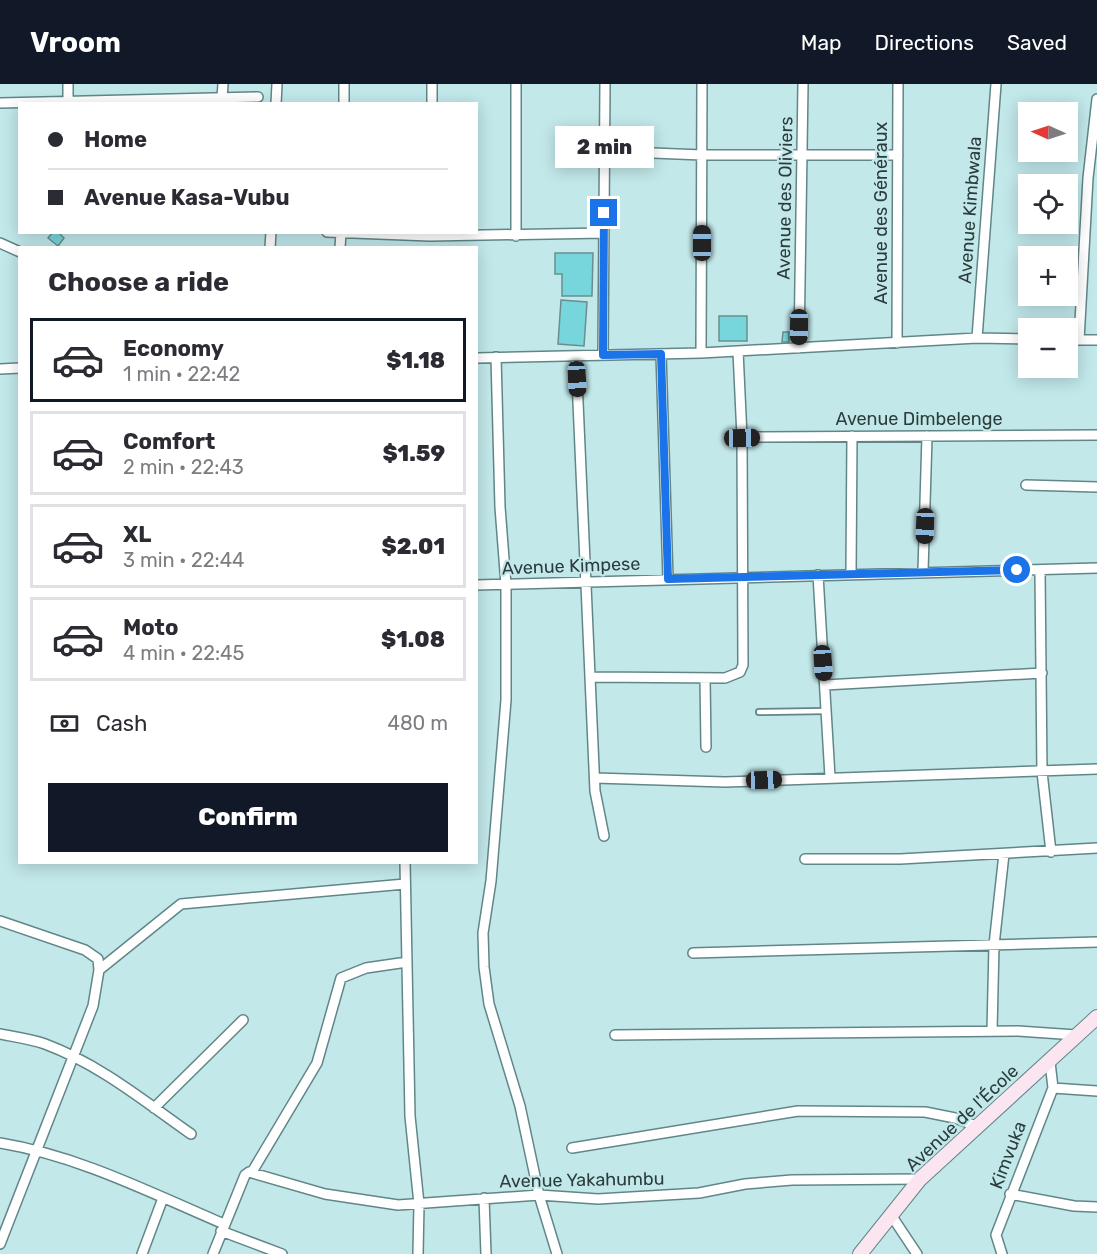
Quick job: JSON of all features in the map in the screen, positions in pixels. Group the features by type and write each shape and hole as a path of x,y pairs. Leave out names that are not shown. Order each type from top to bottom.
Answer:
{"main road":[{"name":"Avenue de l'École","path":"860,1254 920,1179 1097,1017"}],"street":[{"path":"68,84 68,102 258,97"},
{"path":"222,98 223,84"},
{"path":"276,102 277,84"},
{"path":"344,102 345,84"},
{"path":"432,84 432,102"},
{"path":"516,84 516,236"},
{"path":"603,355 605,84"},
{"path":"701,353 702,84"},
{"name":"Avenue des Oliviers","path":"799,348 803,84"},
{"name":"Avenue des Généraux","path":"897,343 898,84"},
{"name":"Avenue Kimbwala","path":"977,338 996,84"},
{"path":"1097,99 1088,178 1079,340 1097,340"},
{"path":"0,103 18,103"},
{"path":"604,152 702,155 898,155"},
{"path":"430,234 516,236 604,233"},
{"path":"0,243 18,251"},
{"path":"478,358 701,353 977,338 1018,339"},
{"path":"592,677 735,676 743,665 742,438 738,351"},
{"path":"661,354 668,579"},
{"path":"576,356 595,778 604,836"},
{"path":"496,357 500,507 506,585 506,700 491,881 483,933 484,967 489,1004 520,1106 539,1195 557,1254"},
{"path":"0,369 18,368"},
{"name":"Avenue Dimbelenge","path":"742,438 1097,435"},
{"path":"851,573 852,436"},
{"path":"923,571 927,436"},
{"path":"1026,485 1097,487"},
{"name":"Avenue Kimpese","path":"478,585 1097,568"},
{"path":"1040,570 1042,772 1051,852"},
{"path":"818,575 830,777"},
{"path":"825,685 1042,672"},
{"path":"705,678 706,747"},
{"path":"595,778 725,782 1042,772 1097,768"},
{"path":"805,859 1004,854 1097,848"},
{"path":"992,1031 994,945 1004,854"},
{"path":"405,864 410,1116 419,1204 418,1254"},
{"path":"99,970 180,904 405,884"},
{"path":"0,921 85,950 98,959 99,970 93,1006 3,1226 0,1244"},
{"path":"693,953 1097,942"},
{"path":"213,1254 249,1172 317,1063 341,978 366,968 407,962"},
{"path":"154,1108 243,1020"},
{"path":"615,1035 992,1031 1076,1035"},
{"path":"0,1034 43,1043 73,1056 191,1134"},
{"path":"1050,1062 1053,1088 1097,1091"},
{"name":"Kimvuka","path":"1002,1254 996,1235 1053,1088"},
{"path":"572,1148 798,1111 925,1112 976,1126"},
{"path":"0,1143 36,1149 71,1159 163,1198 282,1254"},
{"name":"Avenue Yakahumbu","path":"249,1172 325,1194 372,1203 419,1204 539,1195 598,1199 699,1193 774,1181 920,1179"},
{"path":"1010,1194 1074,1206 1097,1207"},
{"path":"142,1254 163,1198"},
{"path":"484,1198 486,1254"},
{"path":"891,1215 917,1254"}],"lane":[{"path":"759,712 826,711"}],"building":[{"path":"51,234 60,234 64,238 58,246 48,238"},
{"path":"555,253 593,253 592,296 562,296 562,274 555,274"},
{"path":"561,300 587,302 584,346 558,344"},
{"path":"719,316 747,316 747,341 719,341"},
{"path":"783,332 789,332 789,342 782,342"}],"route":[{"path":"604,213 603,355 661,354 668,579 1017,570"}]}
